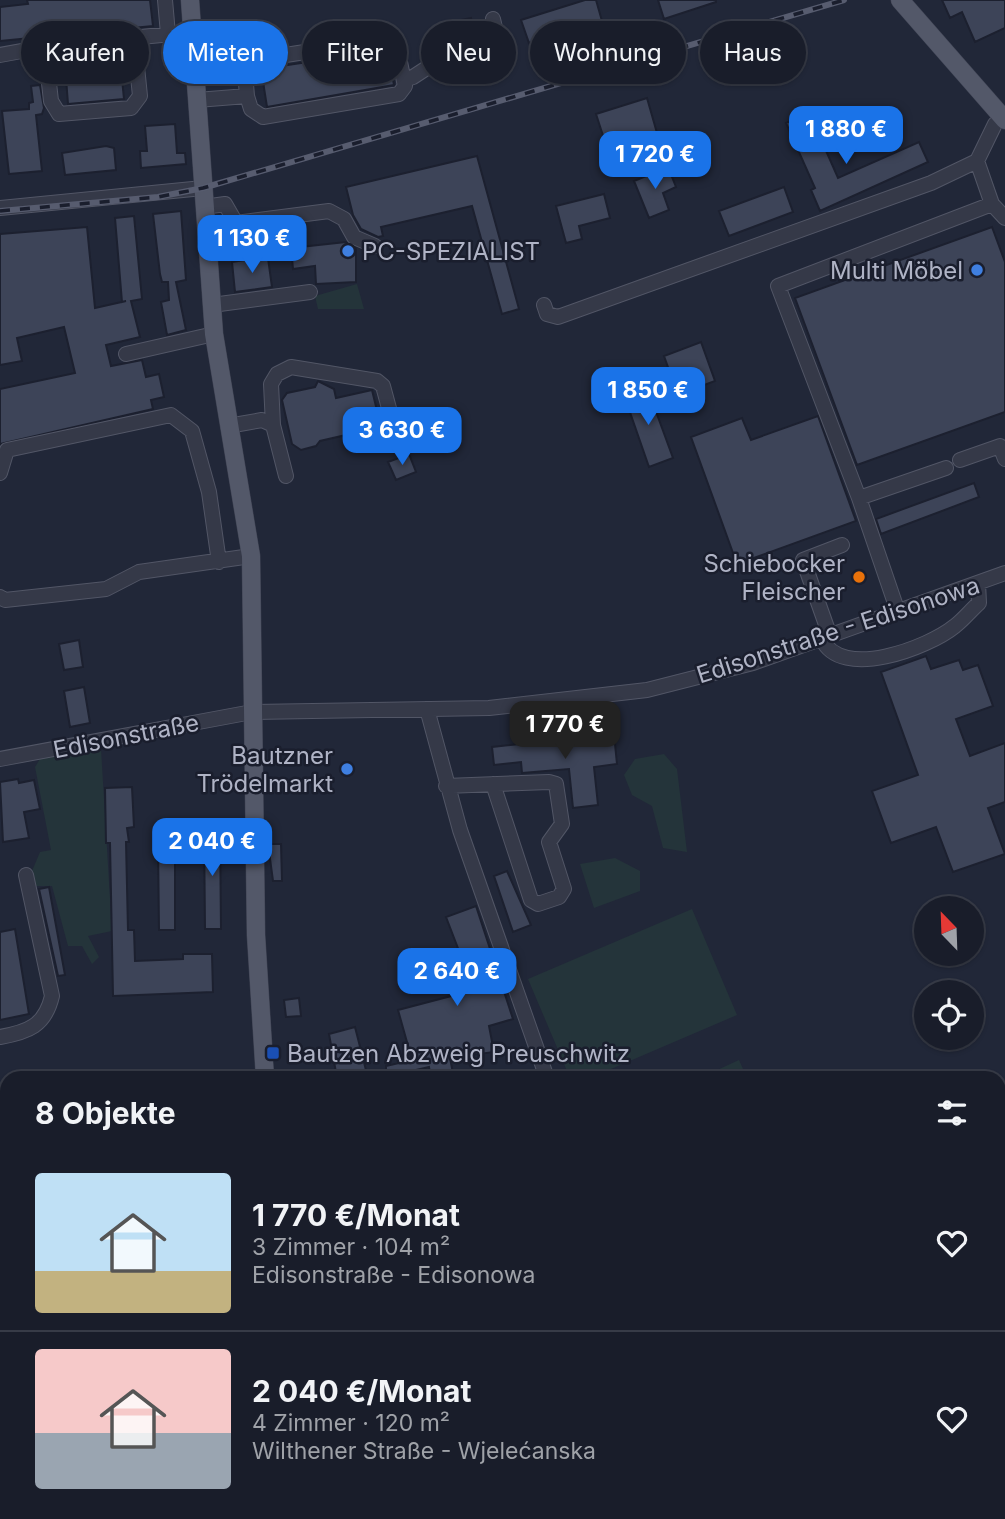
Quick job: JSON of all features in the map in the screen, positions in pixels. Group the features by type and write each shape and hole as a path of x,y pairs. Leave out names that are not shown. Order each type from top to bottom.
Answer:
{"main road":[{"path":"190,0 191,21"},
{"path":"900,0 1004,119"},
{"path":"196,84 214,334 251,556 256,935 265,1071"}],"street":[{"path":"164,0 166,21"},
{"path":"407,79 439,60 500,49 493,19"},
{"path":"0,55 21,51"},
{"path":"302,53 252,62 245,72 247,96 257,115 274,117 389,97 403,91 404,84"},
{"path":"49,84 51,101 59,114 131,108 140,96 139,84"},
{"path":"197,100 247,96"},
{"path":"544,305 547,314 558,317 931,183 977,161 995,124 1004,119"},
{"path":"977,161 992,204 1005,218"},
{"path":"0,208 203,188"},
{"path":"204,207 225,204 236,223 329,211 344,219 354,237 375,246"},
{"path":"898,612 859,498 778,286 992,204"},
{"path":"212,304 310,292"},
{"path":"126,354 214,334"},
{"path":"286,476 273,425 271,384 276,374 291,367 377,381 383,386 397,438"},
{"path":"0,473 7,450 171,415 192,431 209,492 219,562"},
{"path":"228,426 262,420 273,425"},
{"path":"960,460 1000,446 1005,459"},
{"path":"859,498 946,467"},
{"path":"842,545 803,560 828,651 838,658 881,658 914,649 954,627 979,603 978,583"},
{"path":"0,597 5,600 106,589 139,572 251,556"},
{"name":"Edisonstraße - Edisonowa","path":"252,712 544,704 647,690 753,663 1005,573"},
{"path":"428,709 446,786 545,1071"},
{"name":"Edisonstraße","path":"0,760 252,712"},
{"path":"446,786 493,784 556,784 562,824 549,842 564,889 559,897 538,904 531,900 493,784"},
{"path":"0,1037 24,1033 38,1026 48,1010 52,996 26,875"}],"shaded area":[{"path":"357,284 364,309 318,309 315,296"},
{"path":"101,749 112,931 88,936 99,957 92,964 82,946 68,946 52,886 36,886 32,871 40,852 51,850 35,767 40,759"},
{"path":"664,754 677,769 687,852 663,848 652,806 632,795 624,775 635,759"},
{"path":"615,858 640,871 640,891 594,908 580,864"},
{"path":"692,909 737,1015 606,1071 567,1071 528,979"},
{"path":"739,1060 744,1071 715,1071"}],"building":[{"path":"27,0 150,0 153,26 149,26 149,21 21,21 21,39 0,41 0,7 28,4"},
{"path":"585,0 596,0 602,21 530,21 529,43 521,20"},
{"path":"658,0 716,0 716,2 664,19"},
{"path":"942,0 1005,0 1005,28 975,42 962,12 950,18"},
{"path":"302,63 302,84 394,85 267,107 263,84 288,84 288,65"},
{"path":"66,84 122,84 124,99 68,104"},
{"path":"40,85 44,108 42,114 36,115 42,171 9,174 2,111 29,109 29,103 33,102 31,86"},
{"path":"647,98 657,133 607,148 596,114"},
{"path":"809,112 838,178 919,142 928,162 820,211 811,190 815,188 786,123"},
{"path":"175,124 177,153 185,153 186,164 141,168 140,151 147,151 145,126"},
{"path":"106,146 114,148 116,170 65,175 62,153"},
{"path":"477,156 519,309 502,314 472,206 381,227 383,236 378,237 361,229 353,215 346,187"},
{"path":"668,167 676,187 663,193 669,210 649,218 634,181"},
{"path":"784,187 793,212 729,236 719,211"},
{"path":"604,194 610,218 579,226 582,239 566,243 556,206"},
{"path":"181,211 186,280 176,282 186,330 167,335 161,302 169,300 168,282 162,282 160,274 153,214"},
{"path":"134,216 142,299 131,301 140,337 106,345 111,366 142,360 146,377 159,374 164,397 151,400 153,409 0,444 0,389 75,373 64,327 17,338 22,361 0,365 0,234 87,227 95,308 122,302 115,218"},
{"path":"992,227 1005,262 1005,412 857,465 795,298"},
{"path":"346,242 356,248 356,282 316,284 315,266 293,269 291,248"},
{"path":"268,258 272,287 235,292 232,262"},
{"path":"701,342 715,381 678,395 664,356"},
{"path":"318,381 334,389 336,398 372,390 381,427 320,441 316,446 301,450 292,444 282,400 287,393 315,387"},
{"path":"647,387 673,458 649,467 624,395"},
{"path":"818,416 856,521 737,564 691,437 742,418 751,440"},
{"path":"409,454 416,472 396,480 388,462"},
{"path":"974,483 979,497 881,534 876,519"},
{"path":"79,640 83,667 64,670 59,644"},
{"path":"926,656 931,669 959,660 963,670 978,665 993,706 956,719 970,756 1005,743 1005,802 988,808 1005,854 953,872 936,827 891,843 872,791 918,775 881,672"},
{"path":"84,687 90,723 70,727 64,691"},
{"path":"614,734 617,764 594,767 598,805 573,808 569,769 522,773 521,762 494,765 492,747"},
{"path":"18,779 19,783 34,780 40,809 24,812 29,838 3,842 0,782"},
{"path":"132,787 134,827 127,828 129,842 126,842 128,930 134,930 135,961 183,959 183,954 212,954 213,992 113,996 110,843 106,843 105,788"},
{"path":"204,827 220,827 221,929 205,929"},
{"path":"268,844 281,844 282,881 273,881"},
{"path":"158,847 175,847 175,930 159,930"},
{"path":"507,871 531,925 513,932 494,876"},
{"path":"49,887 65,975 58,976 39,889"},
{"path":"476,906 513,1019 489,1026 494,1052 450,1058 453,1071 430,1071 429,1067 412,1071 386,1071 386,1066 412,1060 398,1010 474,990 446,917"},
{"path":"15,929 29,1014 0,1020 0,932"},
{"path":"299,998 301,1016 286,1017 284,1000"},
{"path":"355,1027 366,1071 336,1071 329,1034"}],"railway":[{"path":"0,211 158,197 203,188 844,0"}],"place":[{"name":"PC-SPEZIALIST","path":"348,251"},
{"name":"Multi Möbel","path":"977,270"},
{"name":"Schiebocker Fleischer","path":"859,577"},
{"name":"Bautzner Trödelmarkt","path":"347,769"},
{"name":"Bautzen Abzweig Preuschwitz","path":"273,1053"}]}
